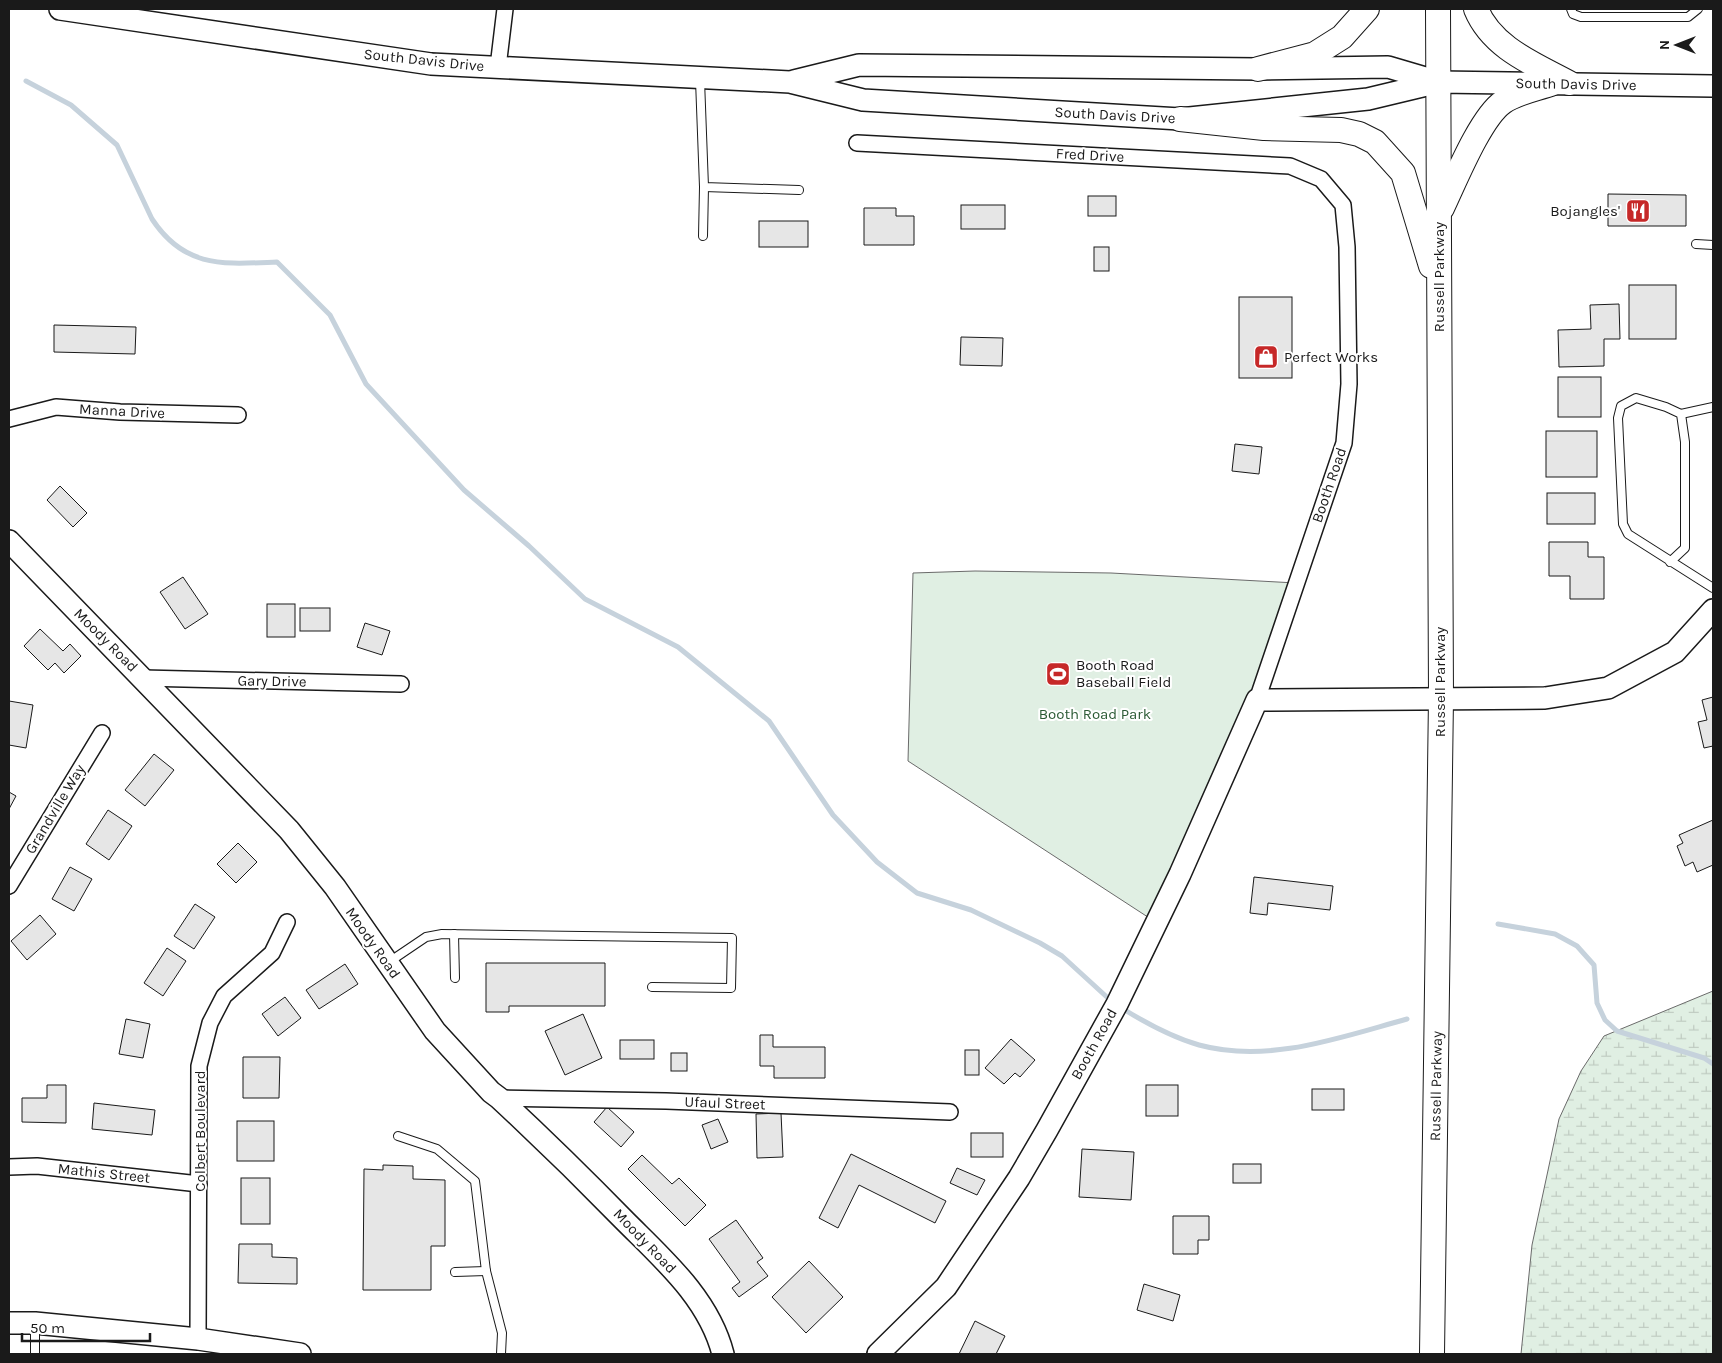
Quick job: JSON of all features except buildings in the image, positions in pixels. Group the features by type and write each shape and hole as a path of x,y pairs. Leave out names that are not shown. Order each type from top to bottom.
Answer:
{"main road":[{"path":"1258,69 1315,54 1342,37 1367,9"},
{"name":"Russell Parkway","path":"1432,1354 1441,698 1438,9"},
{"path":"1476,9 1490,33 1499,41 1561,83"},
{"path":"1439,214 1481,129 1495,108 1513,96 1561,83"},
{"path":"1180,119 1264,128 1341,130 1359,134 1375,142 1402,173 1439,292"}],"street":[{"name":"South Davis Drive","path":"60,9 422,62 790,82 863,100 1180,119 1368,100 1439,82 1713,86"},
{"path":"498,67 504,9"},
{"name":"South Davis Drive","path":"790,82 858,65 1258,69 1388,67 1439,82"},
{"name":"Fred Drive","path":"857,143 1290,166 1321,179"},
{"name":"Booth Road","path":"878,1354 946,1287 1042,1138 1117,1004 1180,874 1257,700 1344,443 1349,384 1347,247 1343,205 1321,179"},
{"name":"Manna Drive","path":"9,419 56,407 120,412 238,415"},
{"name":"Moody Road","path":"9,541 290,830 336,887 435,1032 490,1092 499,1098 576,1171 680,1277 710,1320 724,1354"},
{"path":"1257,700 1545,698 1608,688 1675,652 1713,611"},
{"name":"Gary Drive","path":"143,678 401,684"},
{"name":"Grandville Way","path":"9,886 102,733"},
{"name":"Colbert Boulevard","path":"198,1339 199,1066 210,1023 224,996 272,953 287,922"},
{"name":"Ufaul Street","path":"499,1098 666,1101 950,1112"},
{"name":"Mathis Street","path":"9,1167 37,1166 199,1184"},
{"path":"9,1323 35,1323 198,1339 300,1354"}],"lane":[{"path":"1571,9 1573,14 1581,16 1688,17 1698,9"},
{"path":"700,78 704,186 703,236"},
{"path":"704,186 799,190"},
{"path":"1696,244 1713,245"},
{"path":"1713,406 1681,414 1666,407 1636,398 1621,406 1618,418 1623,524 1628,534 1713,588"},
{"path":"1670,562 1685,548 1685,442 1681,414"},
{"path":"388,964 426,937 454,934 732,938 731,988 652,988"},
{"path":"454,934 455,978"},
{"path":"398,1136 437,1149 475,1181 486,1271 502,1333 501,1354"},
{"path":"455,1272 486,1271"},
{"path":"34,1354 35,1323"}],"green space":[{"name":"Booth Road Park","path":"975,571 1111,573 1296,583 1257,700 1157,923 908,761 913,573"},
{"path":"1713,991 1713,1354 1521,1354 1532,1245 1559,1119 1581,1071 1604,1036"}],"waterway":[{"path":"26,81 71,105 117,145 152,219 178,247 192,255 207,260 240,263 277,262 330,315 366,384 464,490 529,546 585,599 678,647 769,721 833,815 877,862 917,893 971,910 1040,943 1062,956 1109,999"},
{"path":"1498,924 1555,934 1577,946 1594,965 1597,1003 1605,1020 1617,1031 1704,1058 1713,1064"},
{"path":"1120,1007 1178,1038 1199,1045 1225,1050 1278,1050 1304,1046 1407,1019"}],"place":[{"name":"Bojangles'","path":"1638,211"},
{"name":"Perfect Works","path":"1266,357"},
{"name":"Booth Road Baseball Field","path":"1058,674"}]}
